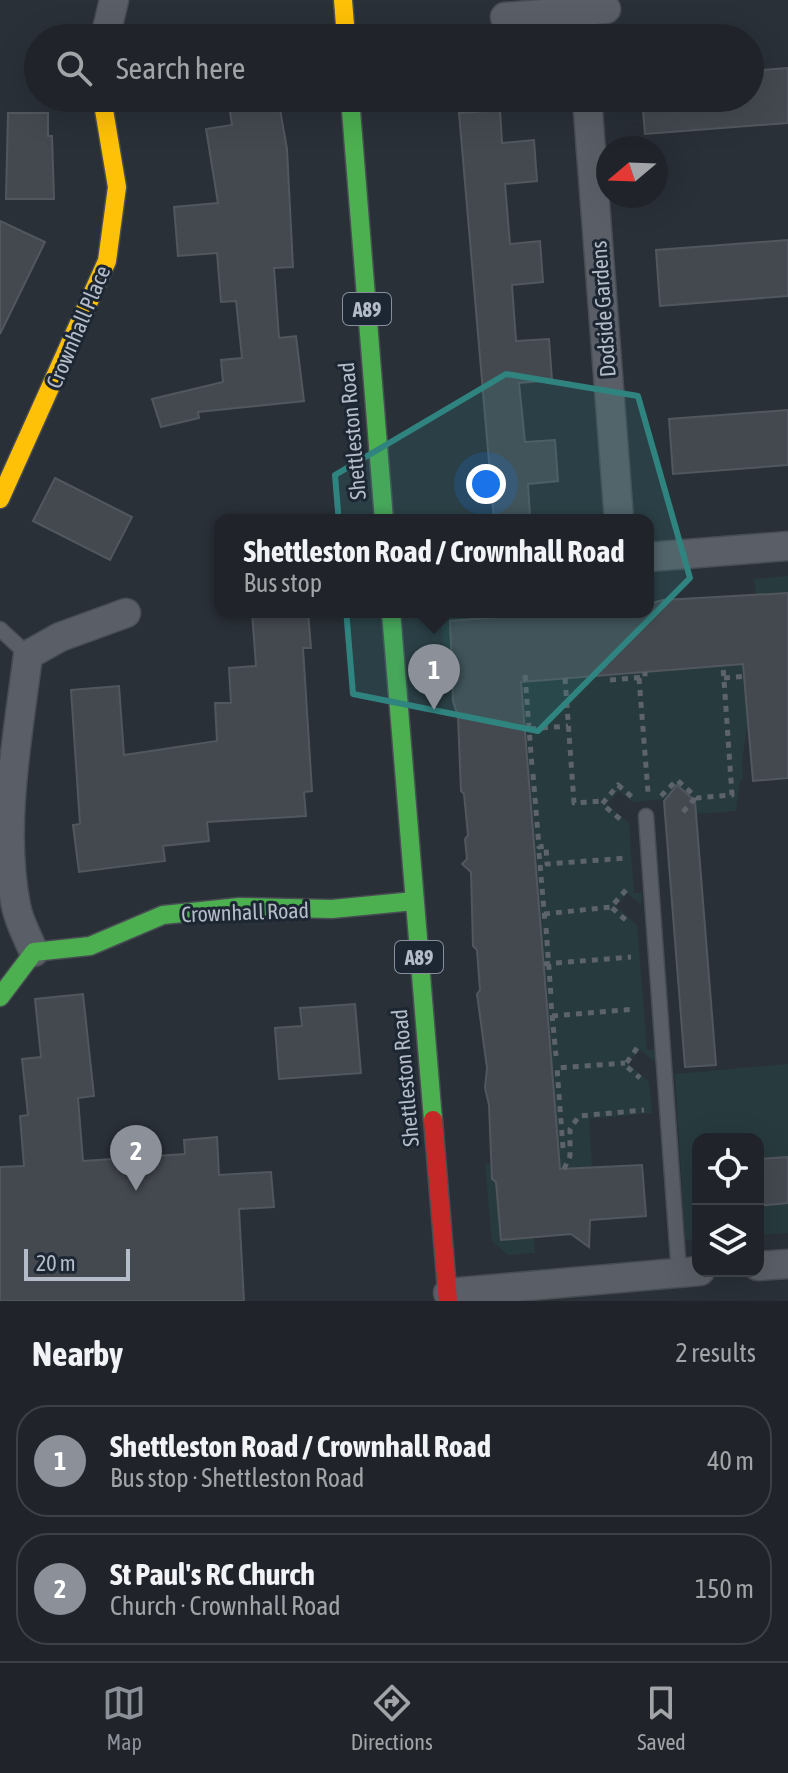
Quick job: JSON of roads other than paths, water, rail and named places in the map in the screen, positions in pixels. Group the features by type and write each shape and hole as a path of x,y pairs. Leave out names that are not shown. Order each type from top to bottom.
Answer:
{"main road":[{"path":"343,0 345,24"},
{"name":"Crownhall Place","path":"0,499 107,261 117,187 104,112"},
{"name":"Shettleston Road","path":"351,112 384,514"},
{"name":"Shettleston Road","path":"391,618 448,1297"},
{"name":"Crownhall Road","path":"34,952 90,946 163,915 239,907 332,909 414,901"},
{"path":"0,997 34,952"}],"street":[{"path":"108,24 114,0"},
{"path":"505,17 590,19"},
{"name":"Dodside Gardens","path":"588,112 619,514"},
{"path":"654,557 788,546"},
{"path":"34,952 16,909 10,855 15,762 28,655 60,637 126,613"},
{"path":"764,1266 788,1264"},
{"path":"448,1297 689,1272"}],"lane":[{"path":"0,629 28,655"},
{"path":"646,816 689,1272"}],"place":[{"name":"Shettleston Road / Crownhall Road","path":"434,710"},
{"name":"St Paul's RC Church","path":"136,1191"}]}
